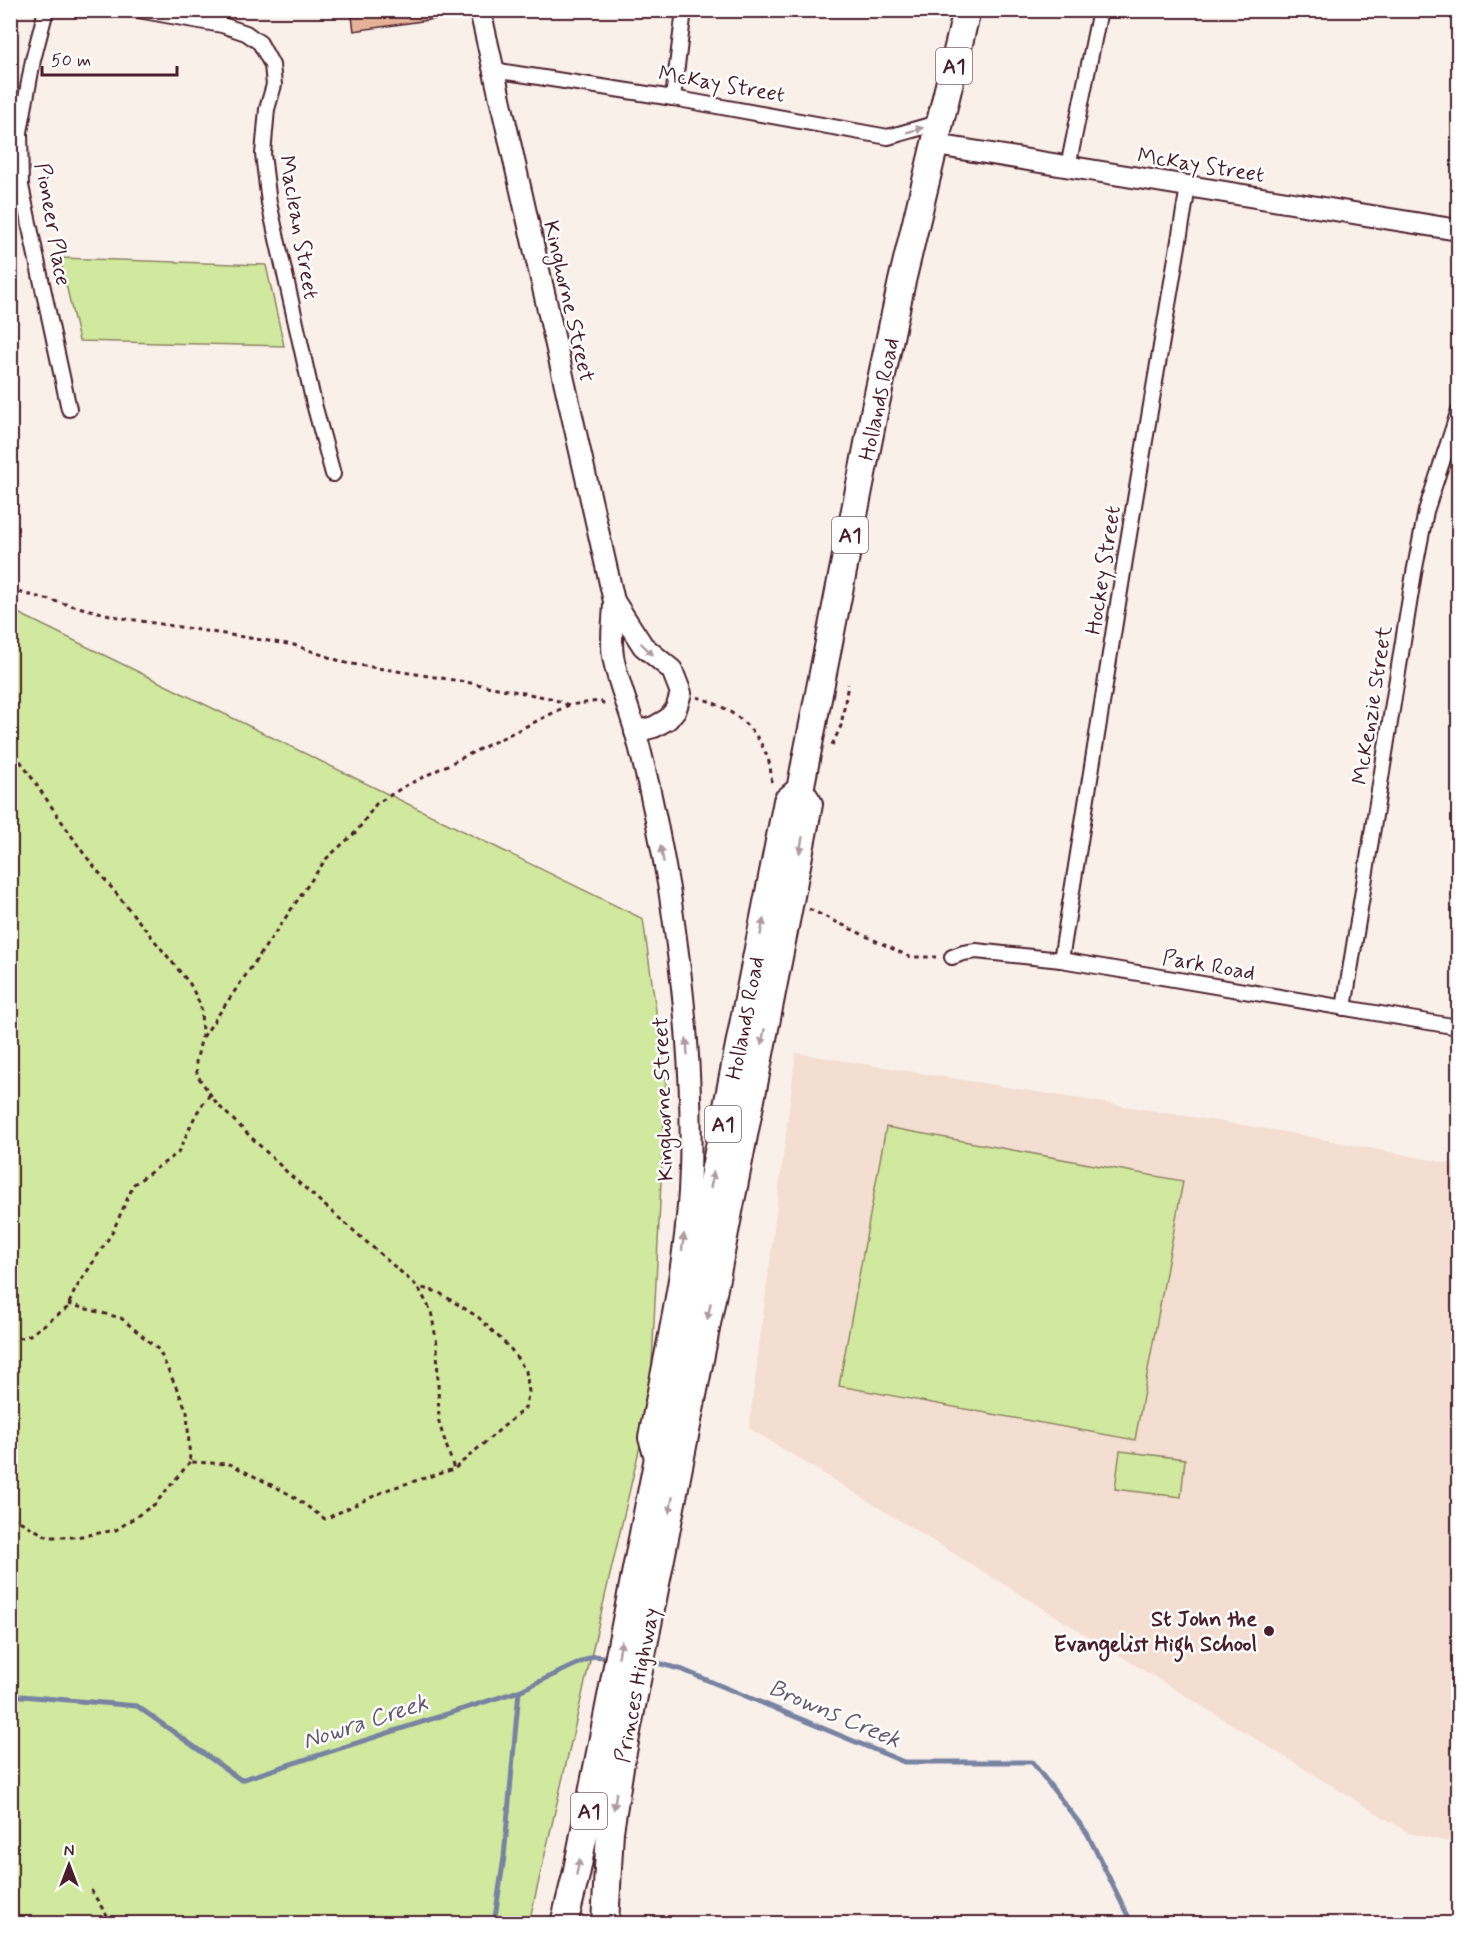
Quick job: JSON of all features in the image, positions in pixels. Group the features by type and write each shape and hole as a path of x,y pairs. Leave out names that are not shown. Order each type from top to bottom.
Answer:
{"highway":[{"name":"Hollands Road","path":"657,1464 787,801 800,790 902,281 939,133 966,10"},
{"name":"Hollands Road","path":"682,1448 809,804 800,790"},
{"name":"Princes Highway","path":"564,1923 622,1700 641,1602 682,1448"},
{"name":"Princes Highway","path":"641,1602 657,1464"},
{"name":"Princes Highway","path":"605,1923 610,1831 622,1700"}],"main road":[{"name":"Kinghorne Street","path":"480,10 614,601 613,655 635,732 669,889 686,1033 690,1101 689,1192 680,1275 648,1438 657,1464"},
{"name":"McKay Street","path":"939,133 1068,167 1458,230"},
{"name":"Kinghorne Street","path":"614,601 643,646 672,670 681,693"},
{"path":"635,732 654,727 668,719 676,709 681,693"}],"street":[{"name":"Pioneer Place","path":"46,10 33,60 20,132 21,186 69,409"},
{"name":"Maclean Street","path":"138,10 222,25 246,33 260,43 272,65 274,85 267,108 263,154 269,203 314,404 333,474"},
{"path":"673,98 684,10"},
{"path":"1068,167 1101,10"},
{"name":"McKay Street","path":"494,70 673,98 888,137 939,133"},
{"name":"Hockey Street","path":"1061,960 1129,534 1188,187"},
{"name":"McKenzie Street","path":"1344,1008 1414,573 1426,511 1458,413"},
{"name":"Park Road","path":"951,957 976,951 1061,960 1458,1028"}],"path":[{"path":"10,590 122,618 294,645 346,663 460,681 550,698 569,705"},
{"path":"681,693 721,705 742,719 755,734 769,762 773,794"},
{"path":"201,1041 327,859 357,831 376,804 405,786 569,705 600,701 609,707"},
{"path":"10,747 84,854 190,984 201,1006 201,1041 196,1062 197,1075 217,1104 290,1175 418,1287 431,1311 437,1344 439,1423 454,1469"},
{"path":"804,906 910,957 951,957"},
{"path":"10,1341 30,1335 67,1308 75,1290 112,1233 134,1184 178,1153 196,1114 210,1094"},
{"path":"190,1462 230,1464 291,1495 325,1520 388,1490 454,1469 525,1408 529,1392 526,1371 510,1348 478,1317 438,1293 418,1287"},
{"path":"12,1517 48,1537 76,1537 116,1530 155,1504 190,1462 187,1411 159,1350 121,1318 68,1304"},
{"path":"91,1890 112,1923"}],"shaded area":[{"name":"St John the Evangelist High School","path":"796,1053 1285,1132 1458,1165 1458,1844 1409,1833 749,1428"}],"green space":[{"path":"60,258 266,265 284,346 79,341"},
{"path":"11,611 643,919 666,1081 650,1403 529,1923 11,1924"},
{"path":"886,1127 1183,1181 1135,1440 839,1386"},
{"path":"1120,1451 1185,1459 1181,1497 1115,1489"}],"building":[{"path":"351,10 435,10 435,19 354,31"}],"waterway":[{"name":"Browns Creek","path":"519,1691 594,1656 611,1658"},
{"name":"Browns Creek","path":"647,1660 683,1670 904,1762 1032,1762 1087,1833 1132,1924"},
{"name":"Nowra Creek","path":"10,1695 137,1706 241,1780 519,1691 504,1857 494,1924"}],"place":[{"name":"St John the Evangelist High School","path":"1269,1631"}]}
